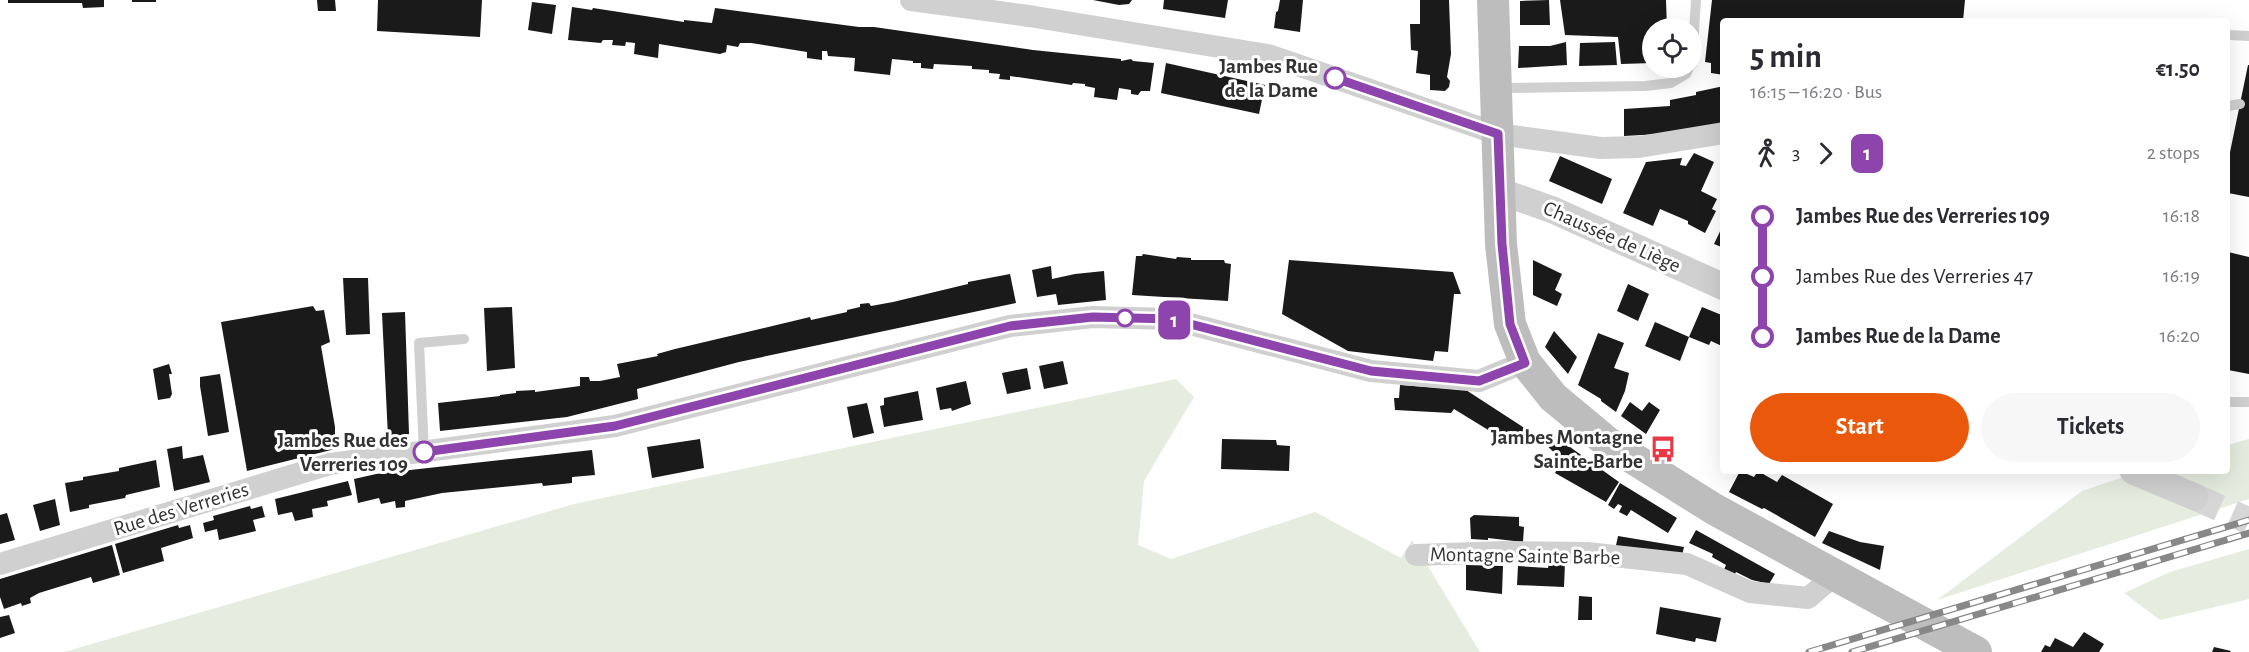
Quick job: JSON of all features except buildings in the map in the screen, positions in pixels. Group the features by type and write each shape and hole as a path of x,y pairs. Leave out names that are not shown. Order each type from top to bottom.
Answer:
{"main road":[{"path":"1493,0 1502,244 1510,324 1525,363 1553,397 1606,442 1714,509 1976,652"}],"street":[{"path":"911,0 1029,16 1268,55 1498,134 1601,148 1648,146 1720,134"},
{"name":"Chaussée de Liège","path":"1499,191 1553,210 1720,285"},
{"name":"Rue des Verreries","path":"0,564 330,464 615,426 1010,326 1093,317 1171,319 1371,371 1479,381 1525,363"},
{"path":"2140,474 2194,498"},
{"name":"Montagne Sainte Barbe","path":"1416,555 1504,552 1598,554 1688,564 1750,592 1808,598 1835,575"}],"lane":[{"path":"1695,18 1696,0"},
{"path":"2230,35 2249,36"},
{"path":"1496,88 1645,86 1671,83 1679,78"},
{"path":"2230,106 2240,104"},
{"path":"424,452 419,343 464,339"},
{"path":"2230,402 2249,402"}],"shaded area":[{"path":"1176,379 1194,397 1144,481 1138,545 1171,559 1315,512 1401,558 1412,540 1480,652 64,652 574,504"},
{"path":"2249,439 2249,499 1937,600 2082,491 2132,474 2230,474 2230,444"},
{"path":"2249,549 2249,599 2160,620 2124,593 2170,572"}],"tunnel":[{"path":"2195,497 2249,521"}],"railway":[{"path":"1809,652 2249,520"},
{"path":"1852,652 2249,533"}],"bus line":[{"name":"1","path":"424,452 615,426 1010,326 1093,317 1171,319 1371,371 1479,381 1525,363 1510,324 1502,244 1498,134 1335,78"}],"place":[{"name":"Jambes Rue de la Dame","path":"1335,78"},
{"name":"Jambes Montagne Sainte-Barbe","path":"1663,449"},
{"name":"Jambes Rue des Verreries 109","path":"424,452"}]}
